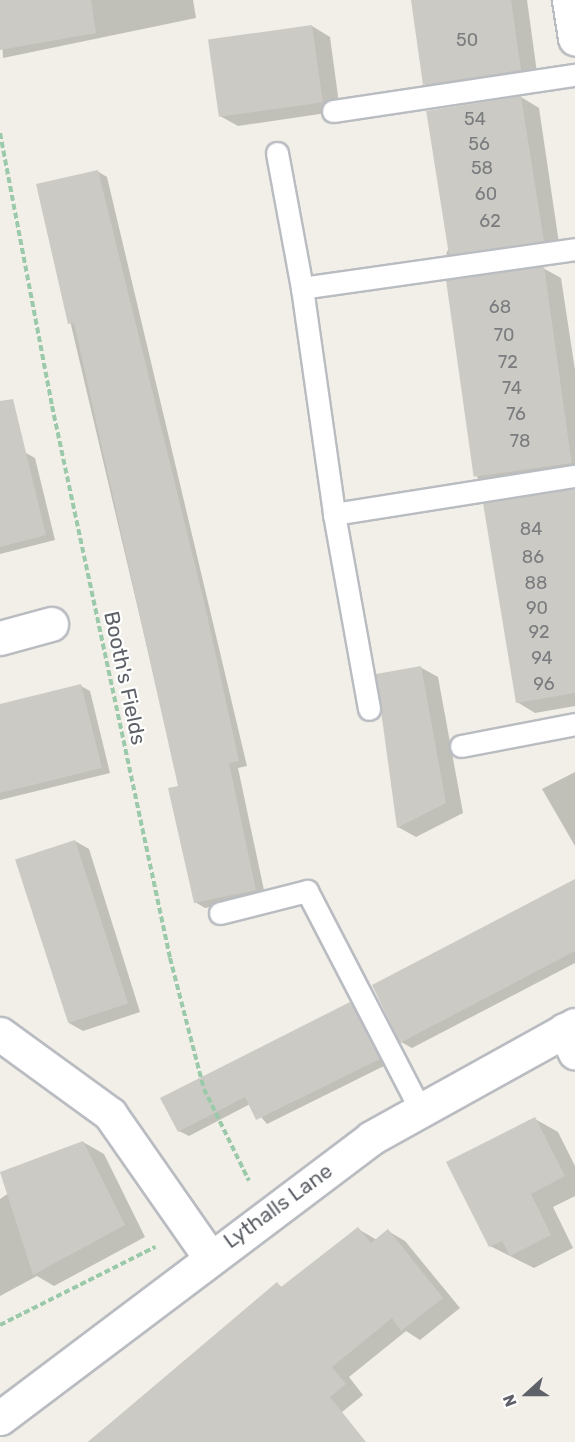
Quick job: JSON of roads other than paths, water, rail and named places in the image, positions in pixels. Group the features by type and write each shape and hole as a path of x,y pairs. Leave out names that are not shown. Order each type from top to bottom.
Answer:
{"street":[{"path":"569,0 575,39"},
{"path":"0,638 51,624"},
{"path":"0,1034 110,1114 209,1256"},
{"name":"Lythalls Lane","path":"0,1418 209,1256 371,1138 571,1036"}],"lane":[{"path":"333,111 575,75"},
{"path":"277,153 302,288 334,514 369,709"},
{"path":"302,288 575,249"},
{"path":"334,514 575,476"},
{"path":"461,746 575,724"},
{"path":"220,913 307,891 421,1111"}]}
